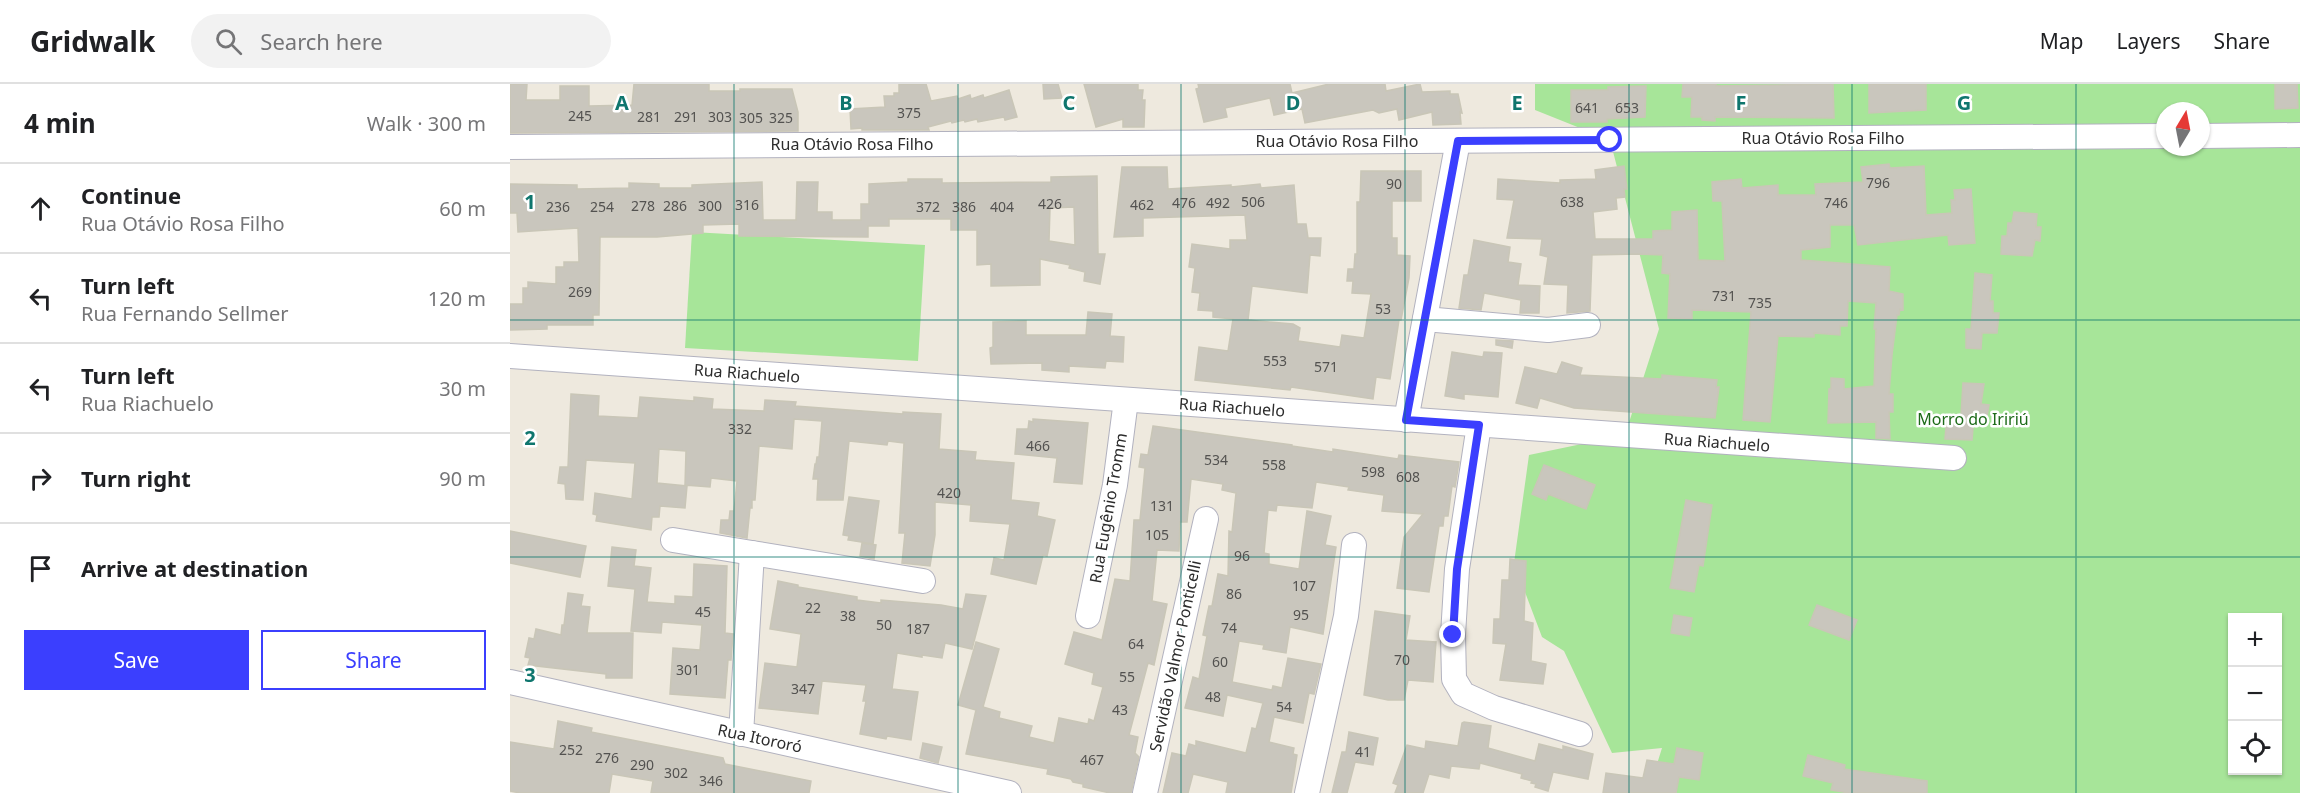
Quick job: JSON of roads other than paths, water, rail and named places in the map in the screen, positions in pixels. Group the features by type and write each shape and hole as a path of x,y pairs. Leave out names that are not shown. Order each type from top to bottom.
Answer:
{"street":[{"path":"2210,136 2300,135"},
{"name":"Rua Otávio Rosa Filho","path":"510,147 2156,136"},
{"path":"1406,420 1458,141"},
{"path":"1425,319 1548,330 1588,325"},
{"name":"Rua Riachuelo","path":"510,356 1954,458"},
{"name":"Rua Eugênio Tromm","path":"1088,616 1115,485 1126,400"},
{"path":"1479,425 1457,569 1453,635 1454,679 1463,694 1494,708 1580,734"},
{"name":"Servidão Valmor Ponticelli","path":"1145,793 1206,519"},
{"path":"673,540 923,581"},
{"path":"1307,793 1346,616 1354,545"},
{"path":"741,734 752,553"},
{"name":"Rua Itororó","path":"510,682 1009,793"}],"park label":[{"name":"Morro do Iririú","path":"1973,419"}]}
